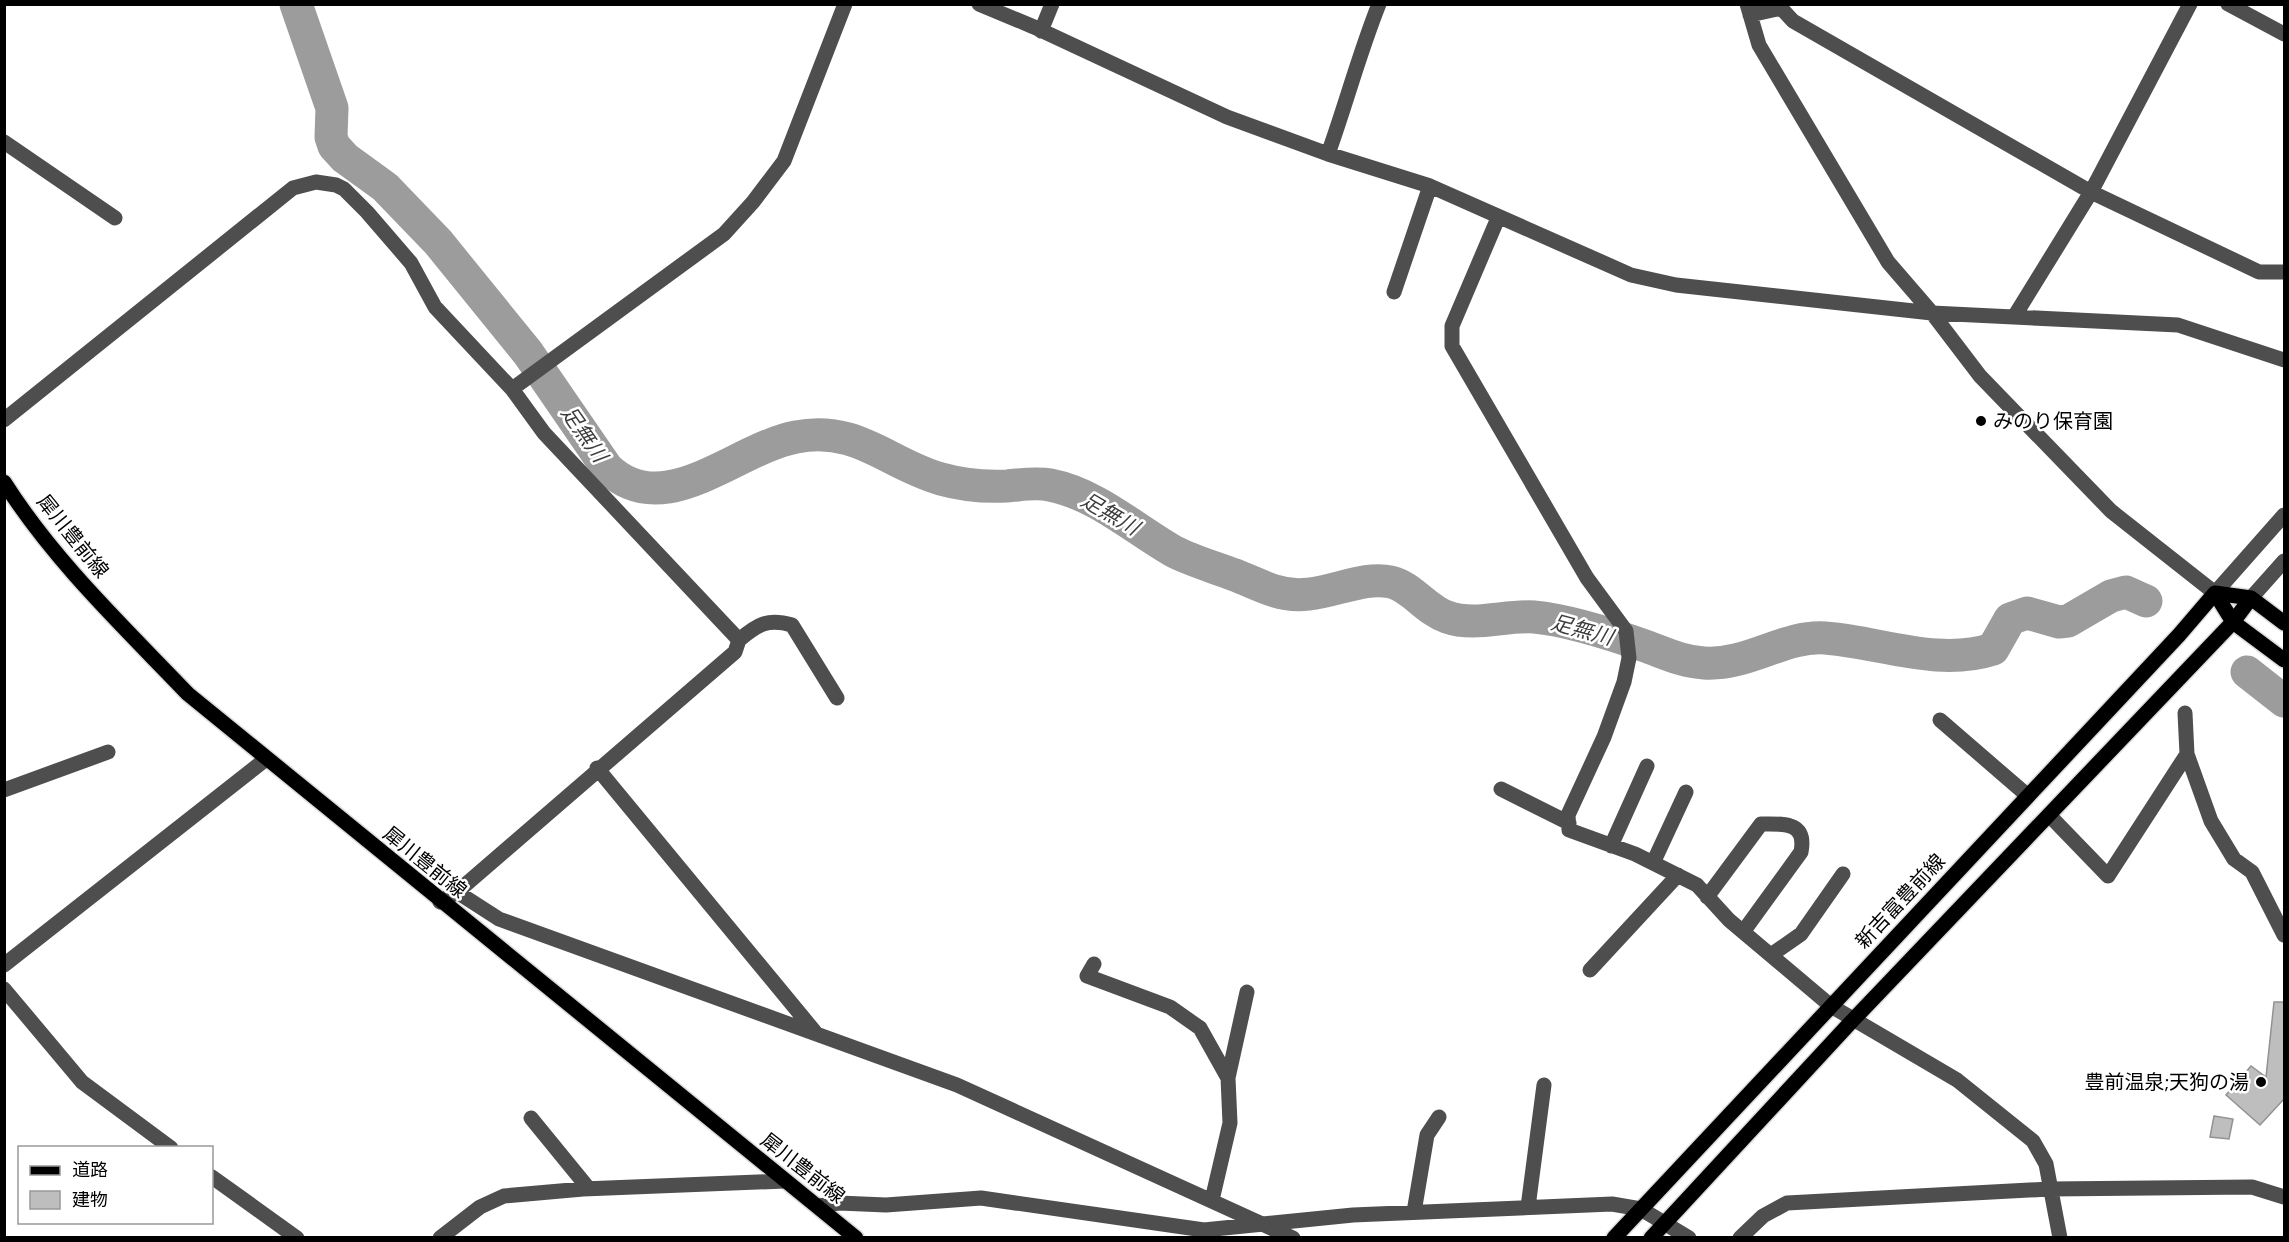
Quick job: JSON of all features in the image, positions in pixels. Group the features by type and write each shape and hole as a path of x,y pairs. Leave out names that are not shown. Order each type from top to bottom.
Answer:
{"main road":[{"name":"犀川豊前線","path":"4,483 63,560 106,609 188,694 440,902 856,1238"},
{"path":"2215,593 2251,598 2284,623"},
{"path":"2215,593 2233,622 2284,660"},
{"name":"新吉富豊前線","path":"1614,1238 2215,593"},
{"path":"1651,1238 1852,1021 2233,622 2251,598"}],"street":[{"path":"512,388 724,234 753,202 784,161 845,4"},
{"path":"979,4 1227,117 1328,154 1430,186 1631,275 1676,285 1932,313 2178,325 2284,360"},
{"path":"1041,31 1052,4"},
{"path":"1328,154 1346,105 1360,51 1378,4"},
{"path":"2014,317 2091,192 2190,4"},
{"path":"2228,4 2284,34"},
{"path":"2284,272 2259,272 2091,192 1793,21 1780,6 1748,10 1759,45 1888,262 1932,313 1980,376 2111,511 2215,593 2284,515"},
{"path":"4,142 115,218"},
{"path":"4,420 293,188 316,182 344,189 411,263 435,307 512,388 544,433 739,640"},
{"path":"1394,292 1430,186"},
{"path":"1498,218 1452,326 1452,346 1587,578 1626,631 1629,658 1624,682 1604,737 1568,815 1569,830 1653,863 1697,885 1743,932 1831,1006 1852,1021 1957,1080 2033,1141 2046,1164 2060,1238"},
{"path":"2251,598 2284,561"},
{"path":"440,902 457,892 597,768 735,652 739,640 760,623 776,620 792,625 837,698"},
{"path":"2185,713 2187,754 2211,821 2234,859 2252,872 2284,935"},
{"path":"1940,720 2028,796"},
{"path":"4,789 108,752"},
{"path":"2049,815 2108,876 2187,754"},
{"path":"4,965 266,759"},
{"path":"1611,846 1647,766"},
{"path":"597,768 815,1032"},
{"path":"1501,789 1569,823"},
{"path":"1653,863 1686,792"},
{"path":"1707,897 1761,824 1789,824 1801,833 1803,840 1801,852 1743,932"},
{"path":"1771,955 1801,934 1844,874"},
{"path":"1590,970 1678,876"},
{"path":"457,892 500,919 957,1085 1293,1238"},
{"path":"1094,964 1087,976 1170,1007 1200,1028 1228,1078"},
{"path":"4,988 82,1082 168,1146"},
{"path":"1212,1200 1230,1123 1228,1078 1247,992"},
{"path":"1528,1207 1544,1085"},
{"path":"1413,1212 1427,1135 1439,1117"},
{"path":"531,1118 589,1189"},
{"path":"213,1178 297,1238"},
{"path":"440,1238 480,1207 504,1196 589,1189 785,1181"},
{"path":"1740,1238 1763,1216 1787,1203 2050,1189 2252,1187 2284,1197"},
{"path":"819,1206 839,1203 896,1205 981,1198 1204,1230 1263,1223 1413,1212 1612,1204 1641,1209 1689,1238"}],"building":[{"name":"豊前温泉;天狗の湯","path":"2274,1002 2284,1002 2284,1099 2260,1125 2226,1095 2251,1066 2266,1077"},
{"path":"2214,1116 2233,1119 2229,1139 2210,1137"}],"waterway":[{"name":"足無川","path":"296,4 332,108 331,137 334,146 345,158 385,187 438,242 528,353 607,468 629,483 652,488 676,486 700,478 772,444 796,437 837,436 855,441 922,472 949,481 990,486 1039,484 1067,489 1099,504 1180,555 1275,591 1306,594 1364,582 1391,582 1406,589 1439,614 1458,620 1479,621 1523,617 1547,619 1607,633 1683,659 1704,663 1736,660 1780,645 1810,638 1846,640 1909,652 1972,654 1993,649 2010,619 2027,613 2059,622 2068,621 2111,596 2126,592 2146,601"},
{"name":"足無川","path":"2247,672 2284,701"}],"place":[{"name":"みのり保育園","path":"1981,421"},
{"name":"豊前温泉;天狗の湯","path":"2261,1082"}]}
